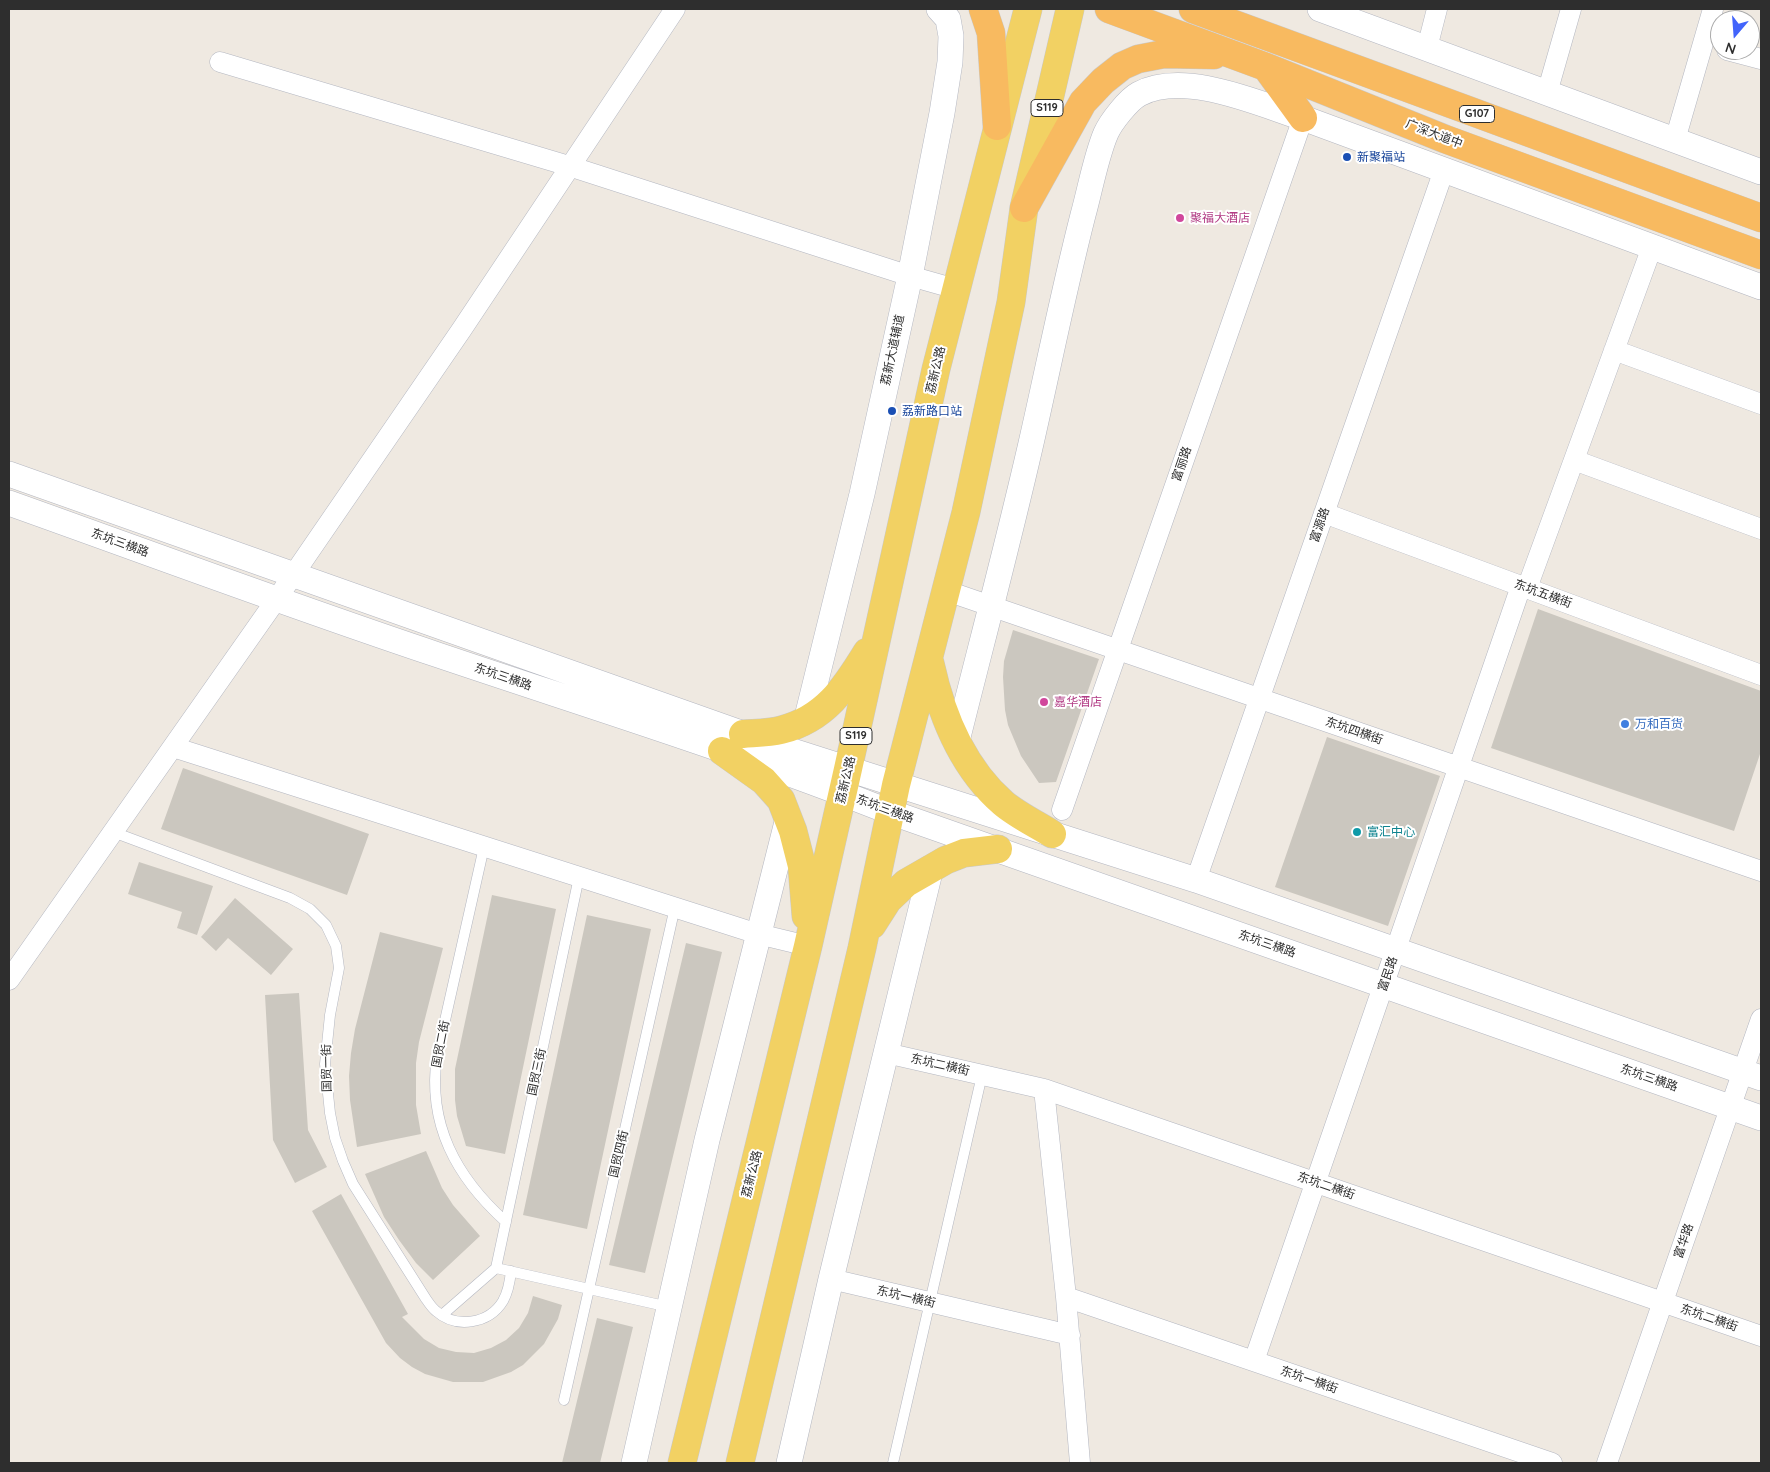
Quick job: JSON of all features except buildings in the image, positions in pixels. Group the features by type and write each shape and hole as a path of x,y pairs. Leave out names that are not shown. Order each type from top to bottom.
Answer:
{"highway":[{"path":"983,9 991,33 997,126"},
{"name":"广深大道中","path":"1109,9 1266,67 1445,139 1761,255"},
{"name":"G107","path":"1193,9 1761,218"},
{"path":"1024,208 1082,102 1103,81 1122,66 1138,59 1164,54 1235,56"},
{"path":"1266,67 1303,118"}],"main road":[{"name":"荔新公路","path":"682,1463 808,946 934,379 1028,9"},
{"name":"S119","path":"740,1463 864,939 896,785 947,591 993,393 1011,302 1024,208 1070,9"},
{"path":"743,734 780,730 806,721 818,714 850,680 878,633"},
{"path":"929,660 934,686 945,717 957,741 983,781 1004,804 1052,834"},
{"path":"722,751 764,781 781,800 793,831 802,866 808,946"},
{"path":"864,939 888,900 906,883 964,853 998,849"}],"street":[{"path":"9,980 276,600 462,328 675,9"},
{"name":"荔新大道辅道","path":"806,721 862,494 910,276 942,113 950,62 951,36 948,19 939,9"},
{"path":"1320,9 1761,172"},
{"path":"1427,48 1437,9"},
{"path":"1547,93 1571,9"},
{"path":"1675,140 1710,49"},
{"path":"220,62 569,166 910,276 956,289"},
{"path":"957,741 1032,439 1057,319 1095,169 1107,132 1121,112 1136,96 1156,87 1181,84 1204,87 1303,118 1761,287"},
{"name":"富丽路","path":"1062,810 1303,118"},
{"name":"富源路","path":"1196,880 1444,170"},
{"name":"富民路","path":"1254,1361 1459,767 1524,587 1574,460 1652,247"},
{"path":"1614,350 1761,404"},
{"path":"1574,460 1761,529"},
{"name":"东坑三横路","path":"9,474 743,734 846,781 890,812 1761,1118"},
{"name":"东坑三横路","path":"9,504 276,600 722,751 846,781 896,785 1052,834 1196,880 1752,1075"},
{"name":"东坑五横街","path":"1324,513 1761,675"},
{"name":"东坑四横街","path":"947,591 1761,871"},
{"path":"173,747 758,934 808,946"},
{"path":"634,1463 707,1140 788,818"},
{"path":"790,1463 831,1279 932,868"},
{"name":"富华路","path":"1607,1463 1731,1107 1752,1075 1761,1019"},
{"name":"东坑二横街","path":"886,1053 1044,1089 1761,1336"},
{"path":"1044,1089 1070,1335 1080,1463"},
{"name":"东坑一横街","path":"831,1279 1070,1335"},
{"name":"东坑一横街","path":"1066,1297 1552,1463"}],"lane":[{"name":"国贸一街","path":"114,832 290,898 310,909 326,925 336,946 339,968 330,1015 326,1064 326,1089 335,1138 353,1184 426,1299 442,1315"},
{"name":"国贸二街","path":"484,847 437,1056 434,1087 439,1120 451,1153 470,1184 506,1222"},
{"name":"国贸三街","path":"496,1268 579,877"},
{"name":"国贸四街","path":"564,1400 674,907"},
{"path":"893,1463 982,1075"},
{"path":"511,1271 503,1301 493,1312 480,1320 464,1322 449,1319 442,1315 496,1268 511,1271 670,1307"}],"place":[{"name":"新聚福站","path":"1347,157"},
{"name":"聚福大酒店","path":"1180,218"},
{"name":"荔新路口站","path":"892,411"},
{"name":"嘉华酒店","path":"1044,702"},
{"name":"万和百货","path":"1625,724"},
{"name":"富汇中心","path":"1357,832"}]}
